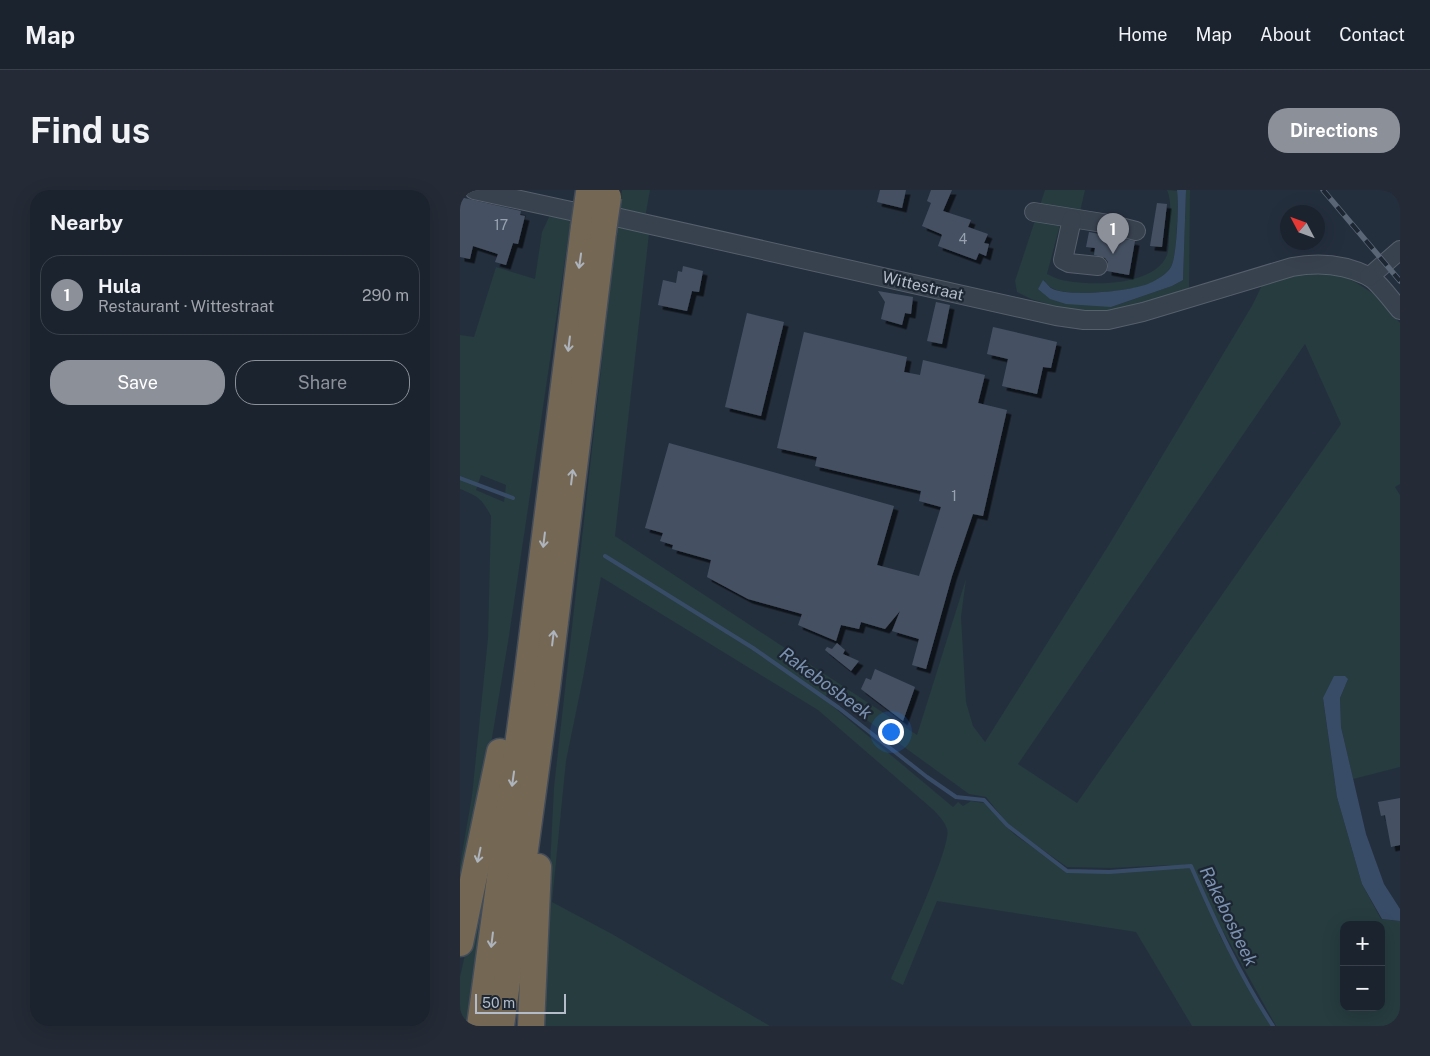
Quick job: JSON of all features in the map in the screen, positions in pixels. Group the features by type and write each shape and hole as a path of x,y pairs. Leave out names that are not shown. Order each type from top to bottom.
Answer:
{"highway":[{"path":"501,1026 537,683 599,192"},
{"path":"460,943 504,736 537,683"},
{"path":"480,1026 537,683"},
{"path":"531,1026 536,898 549,730 537,683"}],"street":[{"name":"Wittestraat","path":"474,190 571,211 620,218 1056,316 1084,320 1108,320 1143,312 1292,267 1312,263 1339,266 1369,277"},
{"path":"1034,212 1109,224 1136,231"},
{"path":"1072,219 1063,260 1069,263 1098,266"},
{"path":"1400,250 1369,277 1400,310"}],"green space":[{"path":"622,190 650,190 645,218 619,213"},
{"path":"1045,190 1085,190 1079,216 1061,221 1047,274 1056,278 1088,283 1120,282 1135,279 1160,266 1167,255 1168,249 1170,199 1167,190 1178,191 1176,242 1171,267 1156,281 1142,287 1115,291 1071,293 1051,287 1044,280 1038,289 1111,307 1172,286 1183,280 1186,190 1190,190 1189,290 1099,314 1058,307 1031,299 1017,292 1015,281"},
{"path":"549,217 571,219 509,636 478,822 460,907 460,865 472,796 488,638 491,516 479,499 460,489 460,335 474,337 496,267 535,279 542,232","holes":["481,475 506,485 504,502 476,490"]},
{"path":"617,227 649,234 615,536 917,735 966,579 961,617 966,702 973,726 985,742 1110,543 1253,304 1263,283 1295,273 1331,273 1352,280 1374,294 1400,323 1400,484 1395,487 1400,495 1400,767 1353,779 1341,727 1340,698 1348,679 1323,699 1337,797 1362,884 1381,919 1400,921 1400,1026 1276,1026 1223,931 1219,934 1271,1026 1192,1026 1136,932 937,901 903,985 891,979 925,901 942,856 947,839 947,829 943,821 929,806 818,710 601,577 566,761 552,902 612,934 770,1026 542,1026 554,787","holes":["1305,344 1341,424 1077,803 1018,764","828,692 969,794 986,797 1006,822 1016,831 1067,867 1111,868 1172,865 1127,872 1067,871 1014,834 984,803 971,801 963,806 958,802 953,807 824,699"]},
{"path":"497,808 469,1026 460,1026 460,977"}],"water":[{"path":"1177,190 1186,190 1183,280 1172,286 1111,307 1066,304 1050,299 1038,289 1043,280 1050,287 1071,293 1116,291 1142,286 1162,276 1171,267 1175,252 1178,217"},
{"path":"1334,676 1345,676 1348,679 1340,698 1341,727 1366,834 1384,884 1400,909 1400,921 1382,919 1362,884 1337,797 1323,698"}],"building":[{"path":"880,190 906,190 902,208 877,202"},
{"path":"931,190 952,190 943,211 971,220 968,227 988,234 984,243 989,244 986,256 979,253 976,260 938,246 942,235 922,226 931,203 927,201"},
{"path":"460,197 521,211 520,215 525,216 518,244 513,243 506,265 495,262 498,254 473,246 470,259 460,257"},
{"path":"1157,203 1167,204 1162,247 1150,246"},
{"path":"1089,232 1135,241 1129,275 1107,271 1108,262 1105,258 1094,255 1095,248 1086,247"},
{"path":"683,266 703,271 699,292 692,291 687,311 658,305 663,280 676,283 678,271 682,272"},
{"path":"878,291 913,297 911,314 905,313 902,325 881,319 885,302"},
{"path":"936,302 950,305 942,344 927,341"},
{"path":"747,313 784,322 761,416 725,407"},
{"path":"993,327 1057,342 1051,368 1043,367 1037,394 1002,386 1008,359 987,354"},
{"path":"804,332 907,357 904,372 920,375 923,360 985,375 978,403 1007,410 983,516 973,514 952,576 926,669 912,665 919,639 892,631 900,611 885,629 861,622 859,629 841,625 836,641 798,625 802,614 748,599 707,577 711,560 672,549 673,545 660,541 663,533 645,528 669,443 894,506 877,565 919,576 941,507 919,501 921,491 815,466 817,457 777,448"},
{"path":"837,643 845,650 843,654 859,661 851,671 825,650 827,647 832,649"},
{"path":"875,669 915,687 903,721 861,689 866,678 871,680"},
{"path":"1400,798 1400,845 1391,847 1385,815 1381,816 1378,802"}],"waterway":[{"name":"Rakebosbeek","path":"460,478 513,498"},
{"name":"Rakebosbeek","path":"605,556 753,648 839,708 927,777 956,797 984,800 1007,825 1067,871 1109,872 1191,866 1239,968 1273,1026"}],"railway":[{"path":"1323,190 1400,281"}],"place":[{"name":"Hula","path":"1113,254"}]}
